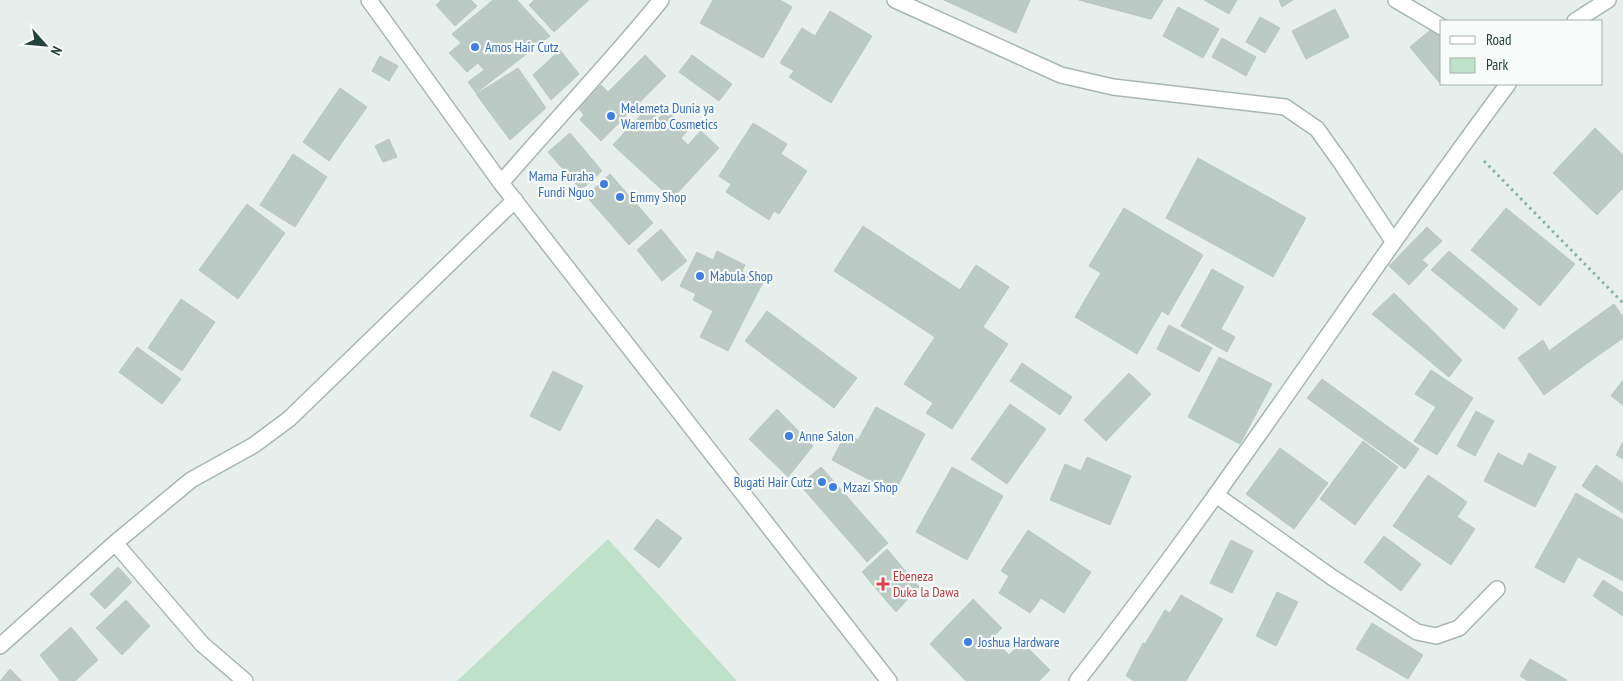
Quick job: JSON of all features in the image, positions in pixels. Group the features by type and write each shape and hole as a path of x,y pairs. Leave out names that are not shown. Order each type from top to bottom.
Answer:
{"street":[{"path":"369,0 501,183 889,681"},
{"path":"501,183 561,112 632,36 661,0"},
{"path":"894,0 1061,75 1113,87 1285,107 1317,129 1393,241"},
{"path":"1396,0 1440,26"},
{"path":"1578,20 1608,0"},
{"path":"1078,681 1128,616 1216,494 1341,318 1393,241 1507,85"},
{"path":"0,646 115,542 191,480 254,445 289,419 515,200"},
{"path":"1216,494 1333,578 1417,632 1436,636 1459,628 1497,589"},
{"path":"115,542 202,644 245,681"}],"path":[{"path":"1465,142 1623,303"}],"green space":[{"path":"608,539 737,681 457,681"}],"building":[{"path":"441,0 471,0 477,6 455,26 436,5"},
{"path":"493,0 517,0 550,36 476,93 468,82 484,70 478,63 467,72 449,53 461,43 452,34"},
{"path":"534,0 589,0 554,32 529,5"},
{"path":"713,0 780,0 792,7 763,58 700,23"},
{"path":"944,0 1030,0 1016,33"},
{"path":"1079,0 1163,0 1151,19"},
{"path":"1079,0 1163,0 1151,19"},
{"path":"1204,0 1237,0 1229,14"},
{"path":"1279,0 1293,0 1282,7"},
{"path":"1178,7 1219,29 1203,58 1163,36"},
{"path":"1335,9 1349,37 1306,59 1292,31"},
{"path":"830,11 872,36 831,103 789,77 794,71 780,63 802,28 815,36"},
{"path":"1260,17 1280,28 1265,53 1246,42"},
{"path":"1433,28 1440,36 1440,83 1410,47"},
{"path":"1433,28 1440,36 1440,83 1410,47"},
{"path":"1222,38 1256,57 1246,76 1212,57"},
{"path":"560,50 579,74 551,100 533,75"},
{"path":"645,55 666,76 601,141 580,120 584,115 578,108 601,85 608,92"},
{"path":"692,55 732,84 719,101 679,72"},
{"path":"380,56 398,66 389,81 372,71"},
{"path":"518,68 546,108 510,140 476,94"},
{"path":"340,88 367,107 329,161 303,142"},
{"path":"647,108 658,119 666,110 688,130 681,138 688,145 701,131 719,148 672,199 613,145"},
{"path":"753,123 787,144 781,154 807,171 779,214 774,211 769,220 726,192 731,184 719,176"},
{"path":"1595,128 1623,155 1623,188 1597,215 1553,173"},
{"path":"570,133 602,171 581,190 548,152"},
{"path":"389,139 397,157 383,162 375,146"},
{"path":"293,154 327,177 295,227 260,205"},
{"path":"1198,158 1306,218 1273,277 1166,218"},
{"path":"610,174 653,223 629,245 586,196"},
{"path":"247,204 285,233 238,299 199,270"},
{"path":"1124,208 1203,255 1168,315 1162,311 1156,321 1096,281 1101,273 1089,266"},
{"path":"1506,208 1575,264 1540,306 1471,250"},
{"path":"863,226 960,290 976,265 1009,287 983,327 1008,344 952,429 926,413 933,403 904,384 935,337 834,271"},
{"path":"1427,227 1442,241 1422,260 1428,265 1409,285 1389,266"},
{"path":"661,229 687,261 662,281 637,250"},
{"path":"717,251 745,265 742,271 763,282 728,351 700,337 713,311 693,300 696,294 680,286 697,252 713,260"},
{"path":"1449,251 1518,309 1504,329 1431,270"},
{"path":"1212,269 1244,287 1221,329 1235,337 1227,352 1181,326"},
{"path":"1096,281 1156,321 1137,354 1075,317"},
{"path":"1394,293 1462,360 1449,377 1372,314"},
{"path":"181,299 215,322 182,371 148,348"},
{"path":"1614,304 1623,317 1623,338 1589,362 1572,334"},
{"path":"767,311 857,378 834,408 745,341"},
{"path":"1169,325 1212,348 1199,372 1157,349"},
{"path":"1572,334 1589,362 1544,395 1518,358 1543,340 1549,351"},
{"path":"137,347 181,379 162,404 119,372"},
{"path":"1219,357 1272,384 1240,444 1188,417"},
{"path":"1022,363 1072,397 1060,415 1010,381"},
{"path":"1431,370 1473,398 1437,455 1414,441 1436,407 1415,394"},
{"path":"553,371 583,386 560,431 530,416"},
{"path":"1129,373 1151,394 1106,441 1084,420"},
{"path":"1322,379 1419,449 1405,469 1307,398"},
{"path":"1623,380 1623,405 1611,396"},
{"path":"1010,404 1046,429 1007,484 971,459"},
{"path":"876,407 925,434 894,493 832,460 846,433 858,440"},
{"path":"777,409 813,446 788,477 749,439"},
{"path":"1476,411 1494,421 1475,456 1457,446"},
{"path":"1363,441 1398,467 1355,525 1320,499"},
{"path":"1623,442 1623,459 1616,455"},
{"path":"1280,448 1328,483 1294,529 1246,494"},
{"path":"1498,453 1523,466 1529,453 1556,467 1535,507 1484,481"},
{"path":"1087,457 1131,476 1110,525 1050,500 1065,464 1081,471"},
{"path":"1596,465 1623,483 1623,513 1582,486"},
{"path":"821,467 888,543 867,562 800,485"},
{"path":"952,467 1003,496 967,560 916,532"},
{"path":"1428,475 1467,502 1457,517 1475,529 1451,565 1393,526"},
{"path":"1576,493 1623,520 1623,581 1578,557 1564,583 1535,567"},
{"path":"657,519 682,538 659,568 634,549"},
{"path":"1028,530 1091,572 1064,613 1041,598 1030,613 999,593 1009,576 1001,571"},
{"path":"1384,536 1421,564 1401,591 1364,562"},
{"path":"1231,540 1253,551 1232,593 1210,583"},
{"path":"887,549 919,587 896,612 862,572"},
{"path":"118,567 132,582 105,609 90,594"},
{"path":"1603,580 1623,593 1623,616 1593,596"},
{"path":"1277,592 1298,602 1276,646 1256,636"},
{"path":"1181,595 1223,619 1186,681 1134,681 1126,676 1143,643 1145,644 1165,610 1170,613"},
{"path":"973,599 1002,628 992,638 1009,655 1022,642 1050,670 1039,681 966,681 930,644"},
{"path":"126,600 150,626 122,655 96,628"},
{"path":"1372,623 1423,655 1408,679 1356,649"},
{"path":"71,627 98,660 75,681 60,681 40,655"},
{"path":"1530,659 1567,680 1528,681 1520,676"},
{"path":"10,669 22,681 0,681"}],"place":[{"name":"Amos Hair Cutz","path":"475,47"},
{"name":"Melemeta Dunia ya Warembo Cosmetics","path":"611,116"},
{"name":"Mama Furaha Fundi Nguo","path":"604,184"},
{"name":"Emmy Shop","path":"620,197"},
{"name":"Mabula Shop","path":"700,276"},
{"name":"Anne Salon","path":"789,436"},
{"name":"Bugati Hair Cutz","path":"822,482"},
{"name":"Mzazi Shop","path":"833,487"},
{"name":"Ebeneza Duka la Dawa","path":"883,584"},
{"name":"Joshua Hardware","path":"968,642"}]}
